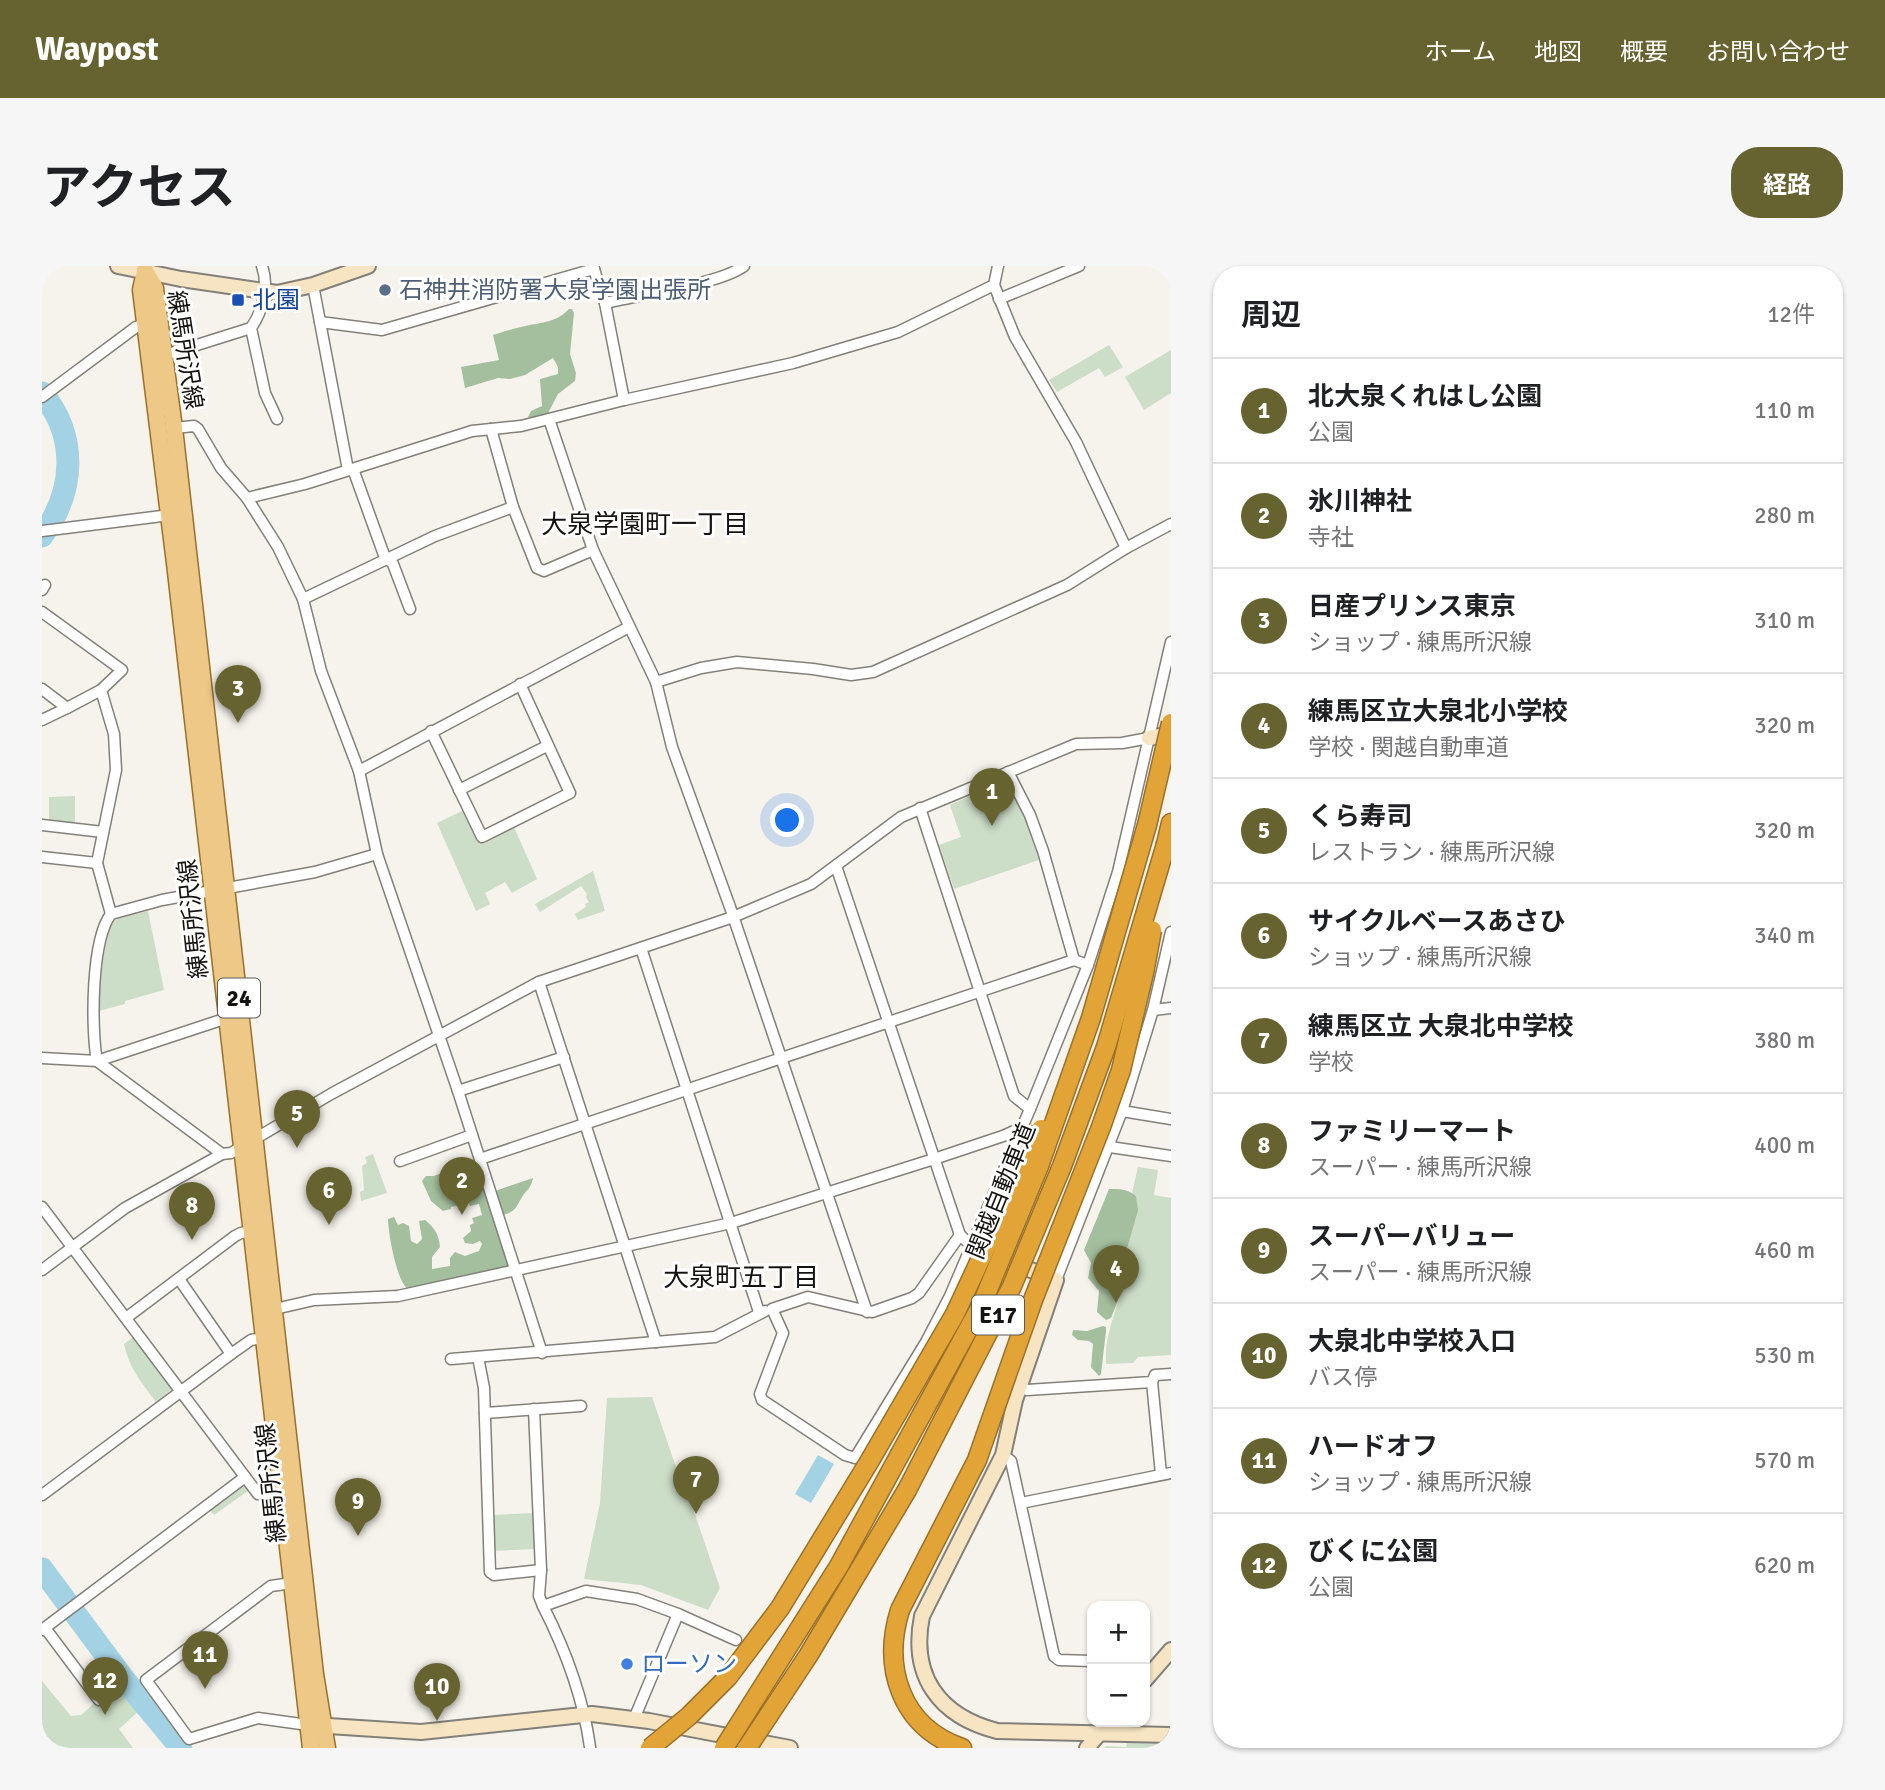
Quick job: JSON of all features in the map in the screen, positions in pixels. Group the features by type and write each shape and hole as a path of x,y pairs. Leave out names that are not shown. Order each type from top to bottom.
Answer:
{"highway":[{"name":"関越自動車道","path":"722,1748 744,1718 839,1566 982,1304 1039,1166 1091,1018 1109,929 1147,825 1171,723"},
{"name":"関越自動車道","path":"747,1748 835,1612 907,1490 1012,1286 1062,1166 1106,1047 1171,823"},
{"path":"962,1748 945,1741 928,1729 912,1713 902,1695 895,1674 892,1651 895,1625 900,1609 977,1460 1032,1300 1117,1082 1144,973 1166,844"},
{"path":"650,1748 709,1697 763,1633 811,1558 955,1314 1042,1127 1109,929"}],"main road":[{"name":"練馬所沢線","path":"145,271 141,290 220,888 227,1018 275,1309 315,1674 327,1748"},
{"name":"練馬所沢線","path":"145,271 155,288 174,428 220,888 249,1142 251,1231 311,1748"}],"street":[{"path":"118,266 265,292 289,291 313,285 368,266"},
{"path":"165,355 251,328 257,320 265,292 266,281 262,266"},
{"path":"605,303 707,280 737,271 744,266"},
{"path":"998,266 994,285 1015,337 1076,442 1126,548"},
{"path":"999,299 1079,266"},
{"path":"320,322 382,330 593,267 605,303 624,400"},
{"path":"313,285 350,470 384,555 393,564 410,608"},
{"path":"247,498 263,496 472,431 522,426 624,400 793,363 898,332 994,285"},
{"path":"42,397 136,327 146,324"},
{"path":"251,328 265,393 277,419"},
{"path":"549,419 593,550 656,682 672,747 733,916 867,1312"},
{"path":"174,428 194,426 198,429 221,468 247,498 278,547 303,599 322,675 359,771 377,853 440,1036 542,1353"},
{"path":"491,429 513,508 537,568 540,571 593,550"},
{"path":"303,599 435,536 513,508"},
{"path":"42,531 170,515"},
{"path":"656,682 701,668 737,662 813,668 851,675 873,671 1067,585 1171,524"},
{"path":"42,612 122,670 101,690 42,720"},
{"path":"359,771 629,627"},
{"path":"772,1309 783,1333 760,1398 845,1455 855,1458 926,1342 973,1247 1088,965 1109,929 1118,872 1171,642"},
{"path":"431,731 482,837 570,793 520,684"},
{"path":"42,689 67,708"},
{"path":"97,1061 94,993 102,932 111,914 97,863 116,770 114,734 101,690"},
{"path":"42,1270 125,1208 222,1154 231,1153 539,982 733,916 811,884 901,817 1076,744 1122,743 1171,734"},
{"path":"459,790 547,746"},
{"path":"1008,772 1030,815 1043,851 1074,960"},
{"path":"920,808 1014,1097 1030,1110"},
{"path":"42,825 103,832"},
{"path":"111,914 220,888 315,872 377,853"},
{"path":"42,857 97,863"},
{"path":"836,866 960,1234 973,1247 1056,1280"},
{"path":"1171,932 1153,1010 1122,1111 1056,1280 1019,1387 1003,1455 925,1606 919,1645 925,1675 934,1692 948,1708 979,1727 1020,1733 1171,1735"},
{"path":"641,948 759,1312"},
{"path":"480,1159 1074,960 1088,965"},
{"path":"539,982 656,1342"},
{"path":"1153,1010 1171,1008"},
{"path":"42,1058 97,1061 227,1018"},
{"path":"458,1091 564,1057"},
{"path":"97,1061 222,1154"},
{"path":"1122,1111 1171,1119"},
{"path":"275,1309 314,1300 398,1296 731,1223 934,1159 1010,1134 1023,1127"},
{"path":"400,1161 472,1135"},
{"path":"1110,1147 1171,1156"},
{"path":"42,1207 258,1494 282,1496"},
{"path":"126,1318 235,1236 251,1231"},
{"path":"451,1359 715,1337 759,1312 808,1297 867,1312 916,1296 960,1234"},
{"path":"178,1279 231,1354"},
{"path":"42,1495 231,1354 251,1340 263,1338"},
{"path":"478,1357 484,1388 491,1572 495,1575 541,1570"},
{"path":"1021,1503 1166,1474 1153,1382 1155,1375 1171,1374"},
{"path":"1019,1387 1027,1390 1153,1382"},
{"path":"485,1413 581,1406"},
{"path":"534,1409 541,1570 539,1596 571,1667 585,1714 590,1747"},
{"path":"1003,1455 1011,1461 1054,1656 1059,1660 1087,1661"},
{"path":"99,1700 45,1628 246,1477"},
{"path":"292,1583 271,1586 146,1680 189,1739 258,1717 325,1727 429,1731 585,1714 634,1719 790,1748"},
{"path":"543,1606 586,1591 637,1599 736,1640"},
{"path":"634,1719 678,1614"},
{"path":"1150,1671 1171,1650"},
{"path":"1087,1748 1105,1727"}],"green space":[{"path":"569,309 574,313 570,354 576,373 575,381 558,394 547,415 537,419 528,417 531,411 542,406 540,379 558,374 553,358 525,375 510,379 498,378 465,388 461,367 499,360 493,335 552,320"},
{"path":"1109,345 1123,367 1105,377 1099,368 1057,392 1049,380"},
{"path":"1171,350 1171,393 1144,410 1125,377"},
{"path":"1003,781 1009,783 1024,815 1039,860 954,889 939,845 961,837 950,805"},
{"path":"75,796 75,824 49,822 49,797"},
{"path":"464,810 483,840 514,827 537,879 512,893 505,882 485,893 490,904 476,911 437,823"},
{"path":"593,871 605,911 578,920 575,914 589,902 581,886 540,912 535,904"},
{"path":"148,911 164,990 99,1011 103,962 112,926 120,918"},
{"path":"373,1154 387,1193 361,1201 360,1192 364,1190 362,1166 367,1163 365,1157"},
{"path":"472,1161 478,1163 510,1263 508,1267 460,1281 407,1288 397,1267 388,1219 394,1217 398,1225 403,1223 409,1226 411,1241 417,1244 422,1239 419,1221 425,1220 431,1226 440,1247 432,1257 432,1269 450,1266 450,1258 455,1252 465,1256 479,1251 482,1244 480,1241 465,1243 463,1238 471,1231 470,1225 474,1223 472,1218 482,1215 479,1204 470,1206 468,1200 443,1211 431,1201 422,1181 426,1176 434,1176"},
{"path":"1138,1167 1158,1170 1154,1195 1171,1198 1171,1355 1138,1357 1133,1363 1106,1364 1108,1337 1120,1294 1135,1214 1136,1196 1132,1193"},
{"path":"533,1178 516,1207 503,1215 495,1191"},
{"path":"1109,1189 1124,1190 1136,1196 1138,1210 1127,1249 1119,1298 1111,1318 1106,1320 1097,1312 1099,1291 1088,1278 1091,1263 1084,1250"},
{"path":"1103,1326 1106,1331 1099,1376 1091,1367 1093,1344 1078,1340 1072,1335 1073,1330 1087,1331"},
{"path":"133,1337 172,1389 156,1402 137,1375 126,1352 124,1344"},
{"path":"652,1397 720,1588 708,1610 641,1585 584,1579 600,1503 607,1398"},
{"path":"240,1486 248,1491 214,1515 209,1509"},
{"path":"535,1513 536,1549 494,1551 492,1515"},
{"path":"42,1681 71,1716 81,1715 118,1682 140,1710 119,1729 133,1748 42,1748"},
{"path":"1171,1741 1171,1748 1103,1748 1126,1747 1127,1742"}],"water":[{"path":"818,1455 834,1464 811,1503 795,1494"}],"waterway":[{"path":"42,393 62,428 68,464 61,501 42,536"},
{"path":"42,1569 123,1678 181,1748"}],"place":[{"name":"石神井消防署大泉学園出張所","path":"385,290"},
{"name":"北園","path":"238,300"},
{"name":"日産プリンス東京","path":"238,723"},
{"name":"北大泉くれはし公園","path":"992,826"},
{"name":"くら寿司","path":"297,1148"},
{"name":"氷川神社","path":"462,1215"},
{"name":"サイクルベースあさひ","path":"329,1225"},
{"name":"ファミリーマート","path":"192,1240"},
{"name":"練馬区立大泉北小学校","path":"1116,1303"},
{"name":"練馬区立 大泉北中学校","path":"696,1514"},
{"name":"スーパーバリュー","path":"358,1536"},
{"name":"ローソン","path":"627,1664"},
{"name":"ハードオフ","path":"205,1689"},
{"name":"びくに公園","path":"105,1715"},
{"name":"大泉北中学校入口","path":"437,1721"}],"district":[{"name":"大泉学園町一丁目","path":"645,525"},
{"name":"大泉町五丁目","path":"741,1278"}]}
